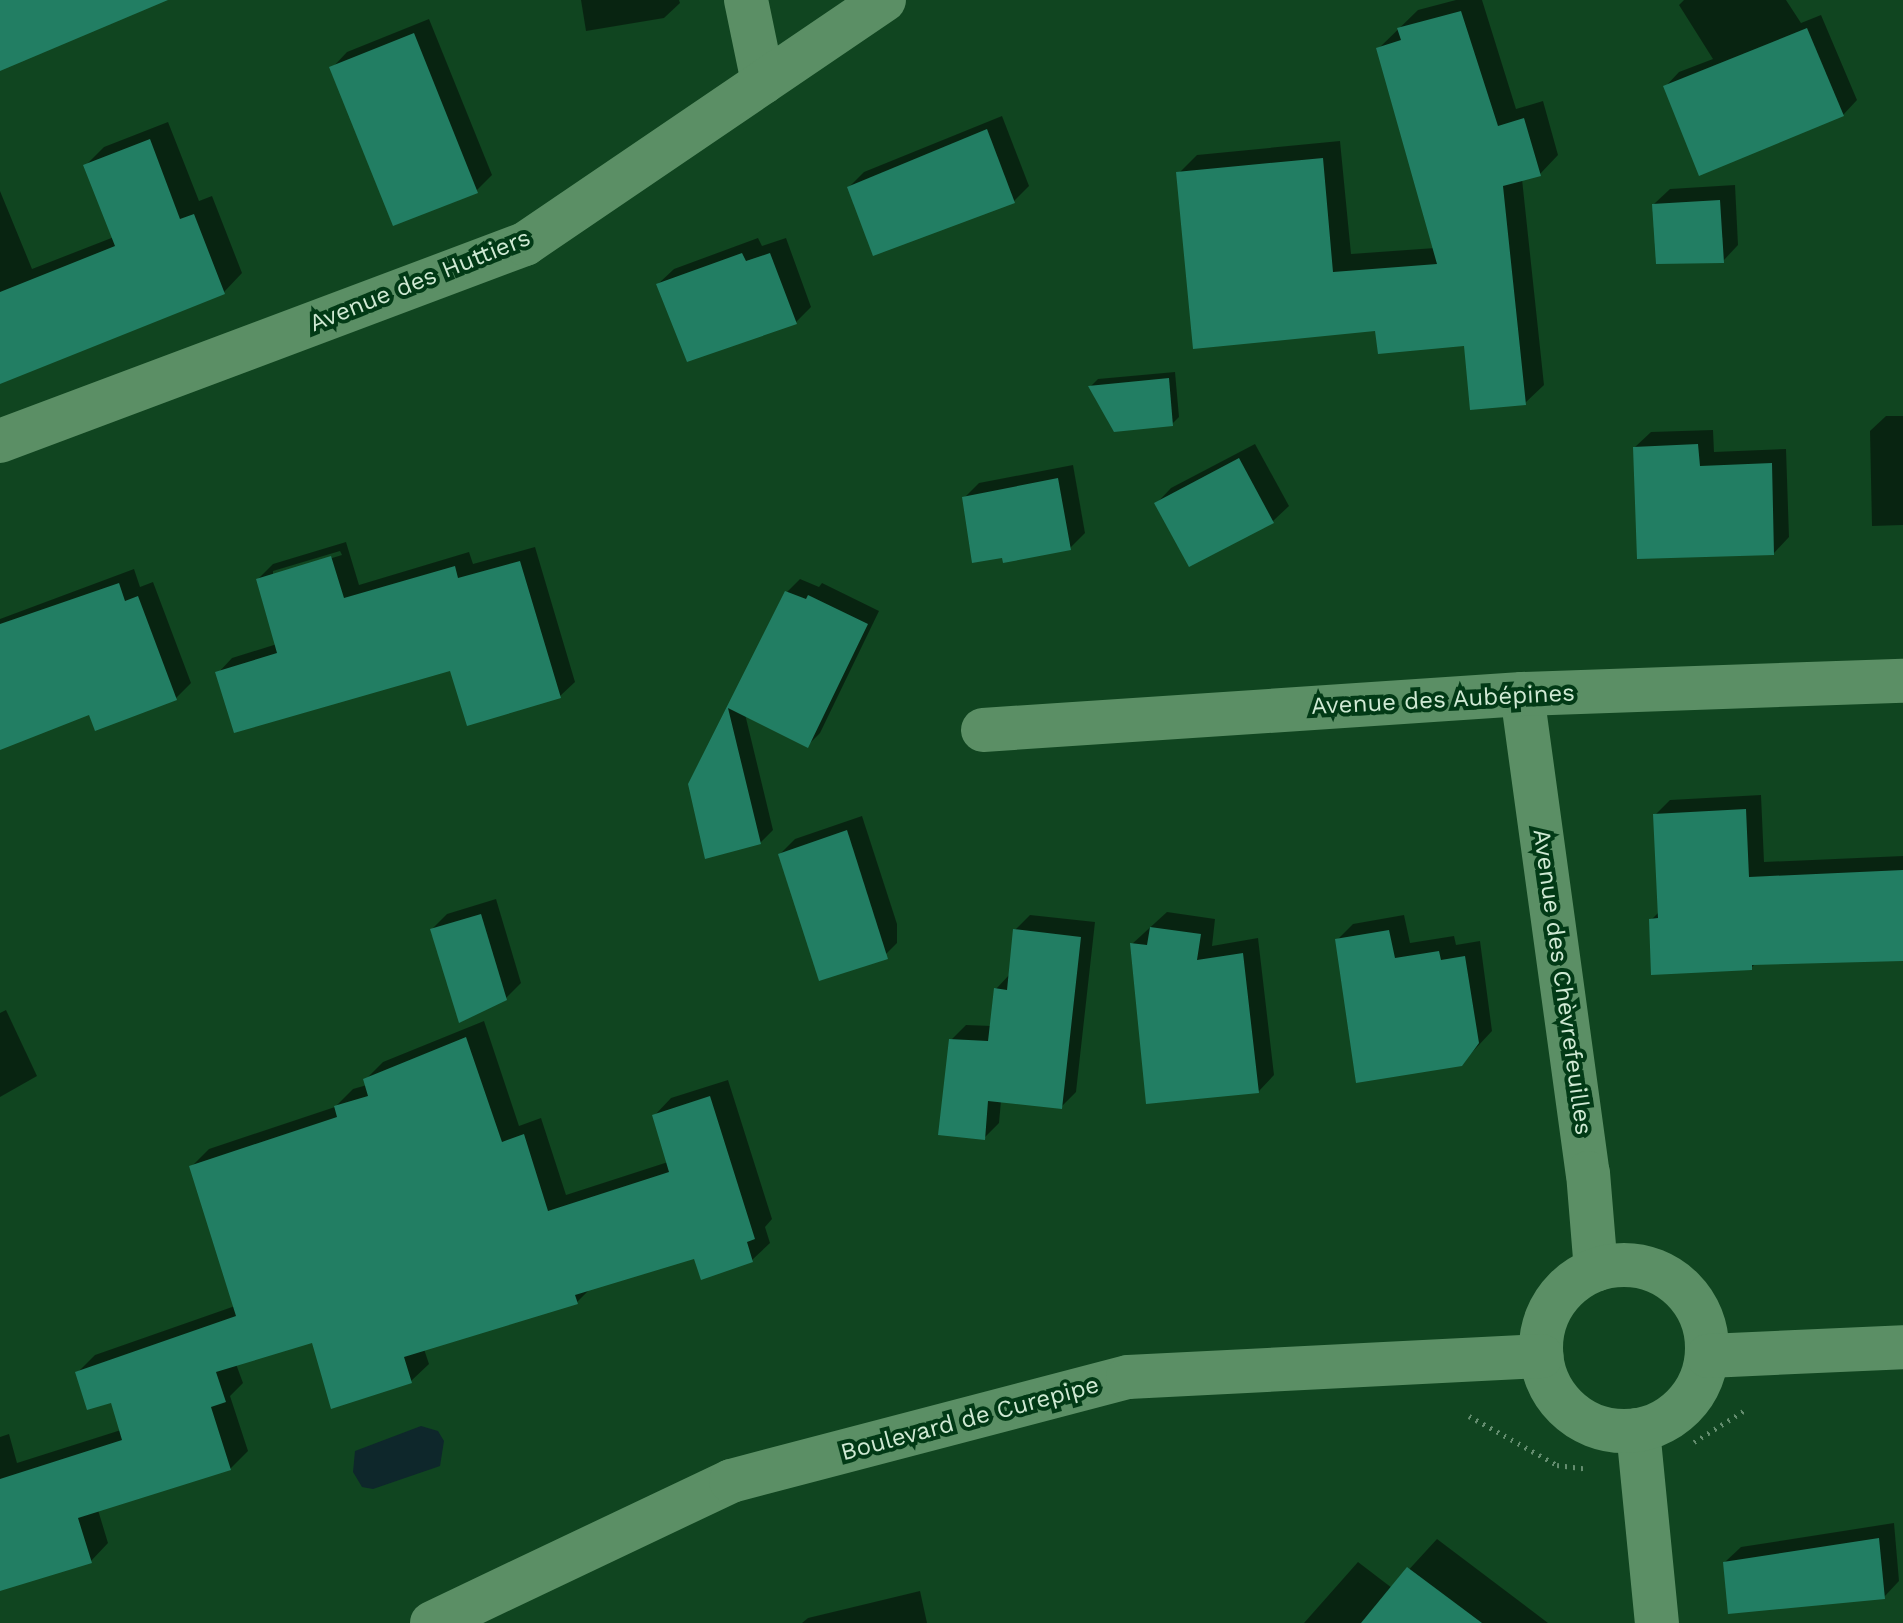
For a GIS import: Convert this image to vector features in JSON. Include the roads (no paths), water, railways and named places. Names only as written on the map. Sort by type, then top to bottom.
[{"type":"street","points":[[746,0],[763,82]]},
{"type":"street","name":"Avenue des Huttiers","points":[[0,441],[525,244],[884,0]]},
{"type":"street","name":"Avenue des Aubépines","points":[[983,730],[1522,694],[1903,681]]},
{"type":"street","name":"Avenue des Chèvrefeuilles","points":[[1522,694],[1588,1173],[1596,1270]]},
{"type":"street","points":[[1623,1265],[1651,1269],[1676,1282],[1695,1303],[1706,1328],[1708,1356],[1700,1383],[1685,1405],[1663,1422],[1638,1430],[1610,1430],[1585,1421],[1563,1405],[1548,1382],[1541,1356],[1542,1329],[1553,1304],[1572,1283],[1596,1270],[1623,1265]]},
{"type":"street","points":[[1708,1356],[1903,1347]]},
{"type":"street","name":"Boulevard de Curepipe","points":[[432,1623],[731,1481],[1128,1377],[1541,1356]]},
{"type":"street","points":[[1638,1430],[1657,1623]]},
{"type":"water","points":[[421,1426],[438,1431],[444,1441],[440,1466],[373,1489],[362,1487],[353,1472],[355,1451]]}]
